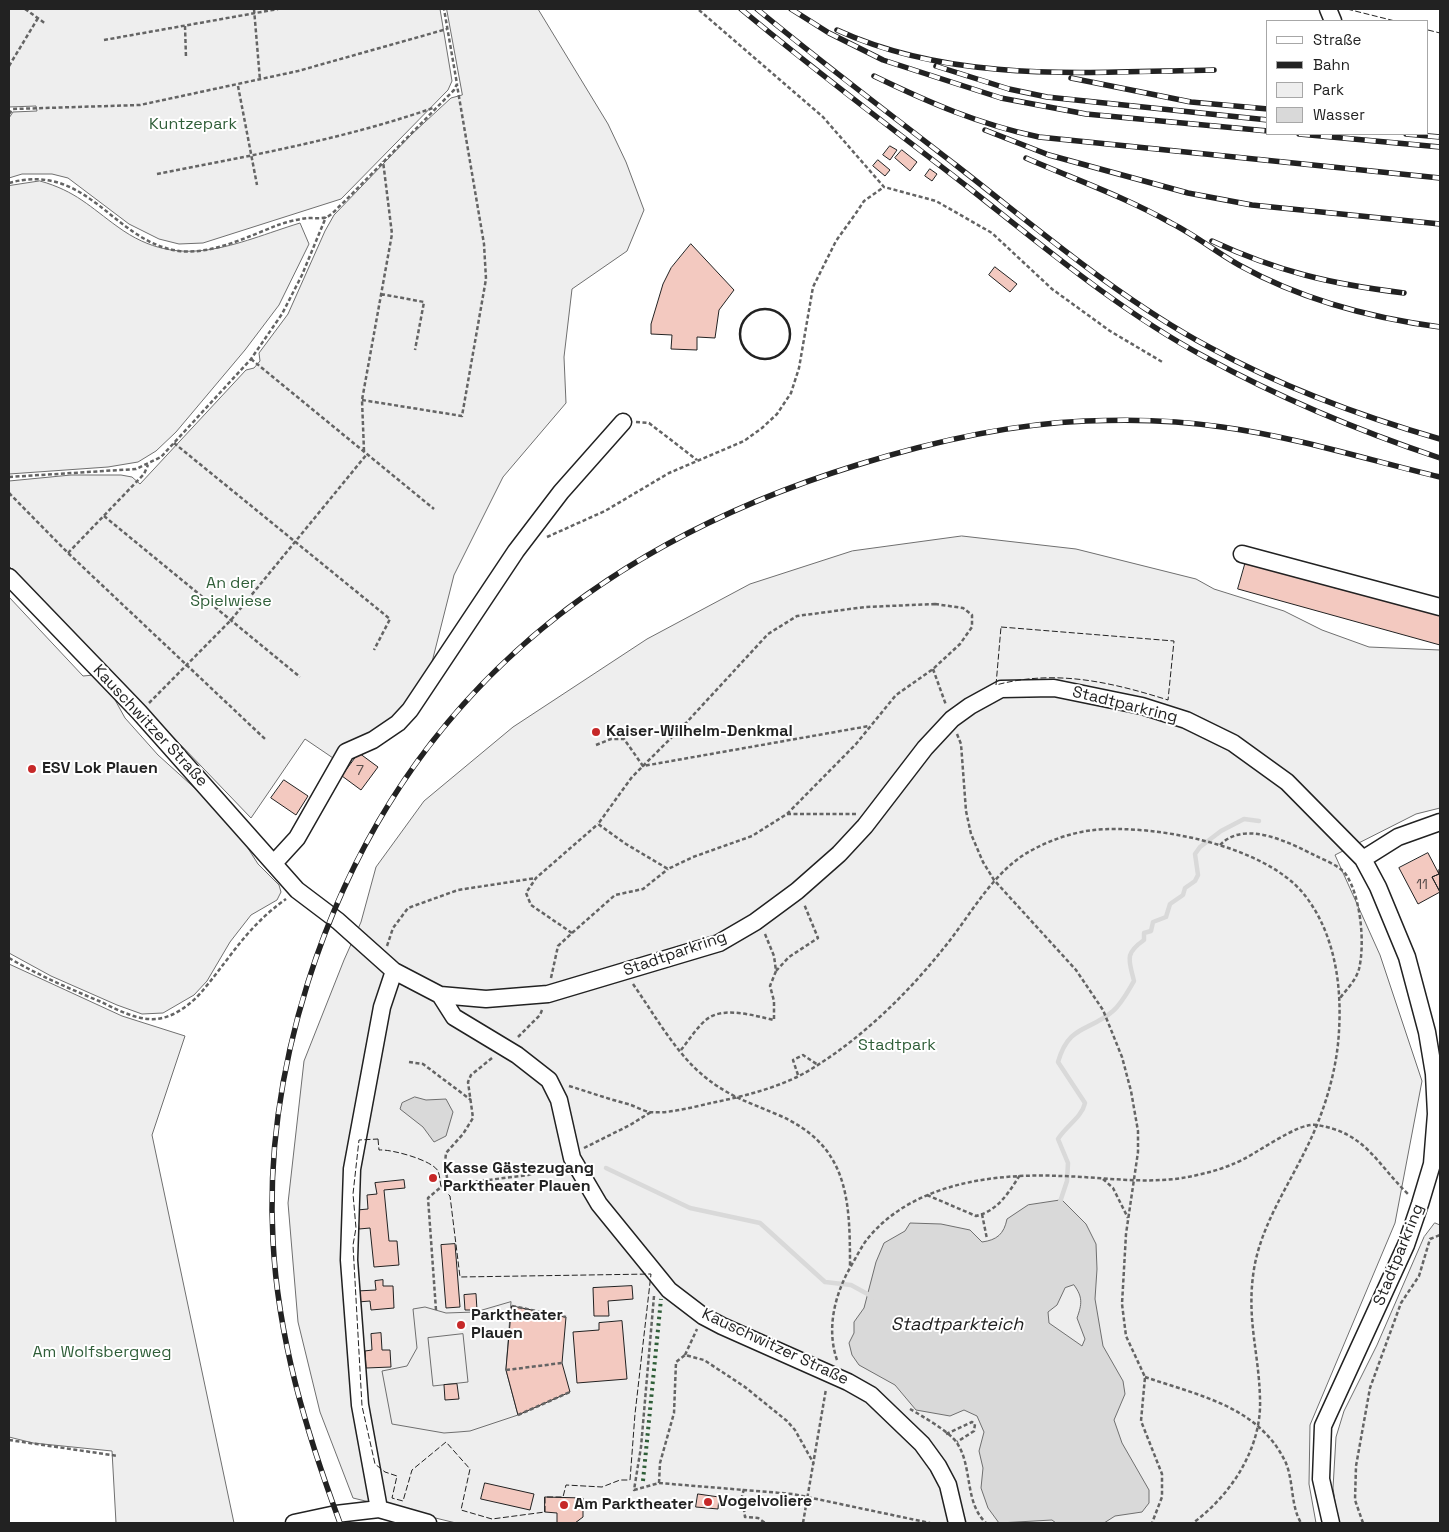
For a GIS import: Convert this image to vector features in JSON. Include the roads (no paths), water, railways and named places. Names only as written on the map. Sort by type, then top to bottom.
[{"type":"street","points":[[275,862],[297,838],[346,752],[373,740],[398,723],[410,710],[516,551],[561,492],[623,422]]},
{"type":"street","points":[[1242,554],[1440,607]]},
{"type":"street","name":"Kauschwitzer Straße","points":[[9,576],[139,712],[293,884]]},
{"type":"street","name":"Stadtparkring","points":[[293,884],[388,966],[440,995],[486,999],[548,994],[718,943],[755,922],[797,890],[839,854],[875,814],[925,748],[952,719],[1000,689],[1054,688],[1142,706],[1186,720],[1233,743],[1286,782],[1363,859],[1378,887],[1407,956],[1428,1032],[1434,1074],[1436,1114],[1432,1164],[1420,1204],[1406,1245],[1323,1426],[1322,1479],[1331,1523]]},
{"type":"street","points":[[1363,859],[1398,838],[1440,822]]},
{"type":"street","points":[[379,1509],[360,1405],[350,1250],[352,1169],[388,966]]},
{"type":"street","name":"Kauschwitzer Straße","points":[[440,995],[454,1017],[517,1055],[549,1080],[558,1100],[572,1158],[599,1204],[661,1281],[703,1316],[871,1394],[922,1444],[948,1485],[957,1523]]},
{"type":"street","points":[[294,1523],[336,1514],[379,1509],[428,1523]]},
{"type":"water","points":[[415,1097],[426,1100],[446,1099],[453,1112],[446,1136],[434,1142],[423,1127],[400,1109],[402,1103]]},
{"type":"water","name":"Stadtparkteich","points":[[1062,1200],[1086,1224],[1096,1244],[1095,1299],[1103,1346],[1123,1381],[1125,1394],[1114,1420],[1122,1443],[1149,1490],[1149,1503],[1142,1512],[1115,1516],[1104,1523],[1056,1523],[1052,1520],[999,1523],[988,1508],[981,1488],[983,1468],[979,1451],[984,1432],[977,1416],[964,1410],[950,1416],[916,1410],[895,1385],[859,1365],[852,1355],[849,1343],[854,1333],[854,1322],[864,1308],[876,1262],[884,1243],[905,1231],[910,1223],[941,1224],[970,1230],[982,1242],[987,1241],[996,1238],[1004,1229],[1007,1219],[1028,1205]],"holes":[[[1074,1285],[1081,1301],[1077,1318],[1085,1339],[1082,1346],[1049,1323],[1048,1312],[1057,1305],[1065,1288]]]},
{"type":"waterway","points":[[1059,1205],[1067,1181],[1068,1163],[1058,1139],[1081,1113],[1085,1103],[1058,1062],[1063,1050],[1074,1035],[1104,1018],[1122,1001],[1134,981],[1130,962],[1133,949],[1144,940],[1144,933],[1151,931],[1153,922],[1166,917],[1170,904],[1183,895],[1185,888],[1195,881],[1198,875],[1195,854],[1200,847],[1221,831],[1244,819],[1259,821]]},
{"type":"waterway","points":[[606,1168],[690,1208],[760,1223],[825,1282],[851,1285],[873,1297]]},
{"type":"railway","points":[[741,9],[1055,256],[1143,320],[1205,357],[1291,400],[1380,437],[1440,458]]},
{"type":"railway","points":[[757,9],[1079,262],[1175,328],[1209,347],[1293,388],[1380,421],[1440,439]]},
{"type":"railway","points":[[791,9],[829,33],[883,60],[1001,98],[1086,114],[1266,131]]},
{"type":"railway","points":[[837,30],[882,47],[928,59],[975,67],[1022,71],[1070,72],[1214,70]]},
{"type":"railway","points":[[936,66],[1009,89],[1047,97],[1266,120]]},
{"type":"railway","points":[[874,76],[955,112],[995,126],[1039,137],[1440,178]]},
{"type":"railway","points":[[1071,78],[1191,102],[1266,109]]},
{"type":"railway","points":[[985,130],[1049,155],[1188,193],[1252,205],[1440,224]]},
{"type":"railway","points":[[1310,135],[1440,147]]},
{"type":"railway","points":[[1417,135],[1440,137]]},
{"type":"railway","points":[[1026,158],[1154,214],[1189,233],[1239,265],[1286,288],[1362,312],[1440,327]]},
{"type":"railway","points":[[1212,241],[1283,269],[1329,281],[1404,293]]},
{"type":"railway","points":[[340,1523],[305,1419],[287,1349],[276,1277],[272,1208],[273,1175],[275,1142],[284,1077],[308,982],[345,885],[393,798],[449,721],[515,652],[589,593],[671,542],[761,500],[857,465],[913,449],[999,430],[1086,421],[1171,421],[1250,431],[1332,449],[1440,477]]},
{"type":"place","name":"Kaiser-Wilhelm-Denkmal","points":[[596,732]]},
{"type":"place","name":"ESV Lok Plauen","points":[[32,769]]},
{"type":"place","name":"Kasse Gästezugang Parktheater Plauen","points":[[433,1178]]},
{"type":"place","name":"Parktheater Plauen","points":[[461,1325]]},
{"type":"place","name":"Vogelvoliere","points":[[708,1502]]},
{"type":"place","name":"Am Parktheater","points":[[564,1505]]},
{"type":"park label","name":"Kuntzepark","points":[[193,125]]},
{"type":"park label","name":"An der Spielwiese","points":[[231,593]]},
{"type":"park label","name":"Stadtpark","points":[[897,1046]]},
{"type":"park label","name":"Am Wolfsbergweg","points":[[102,1353]]}]
